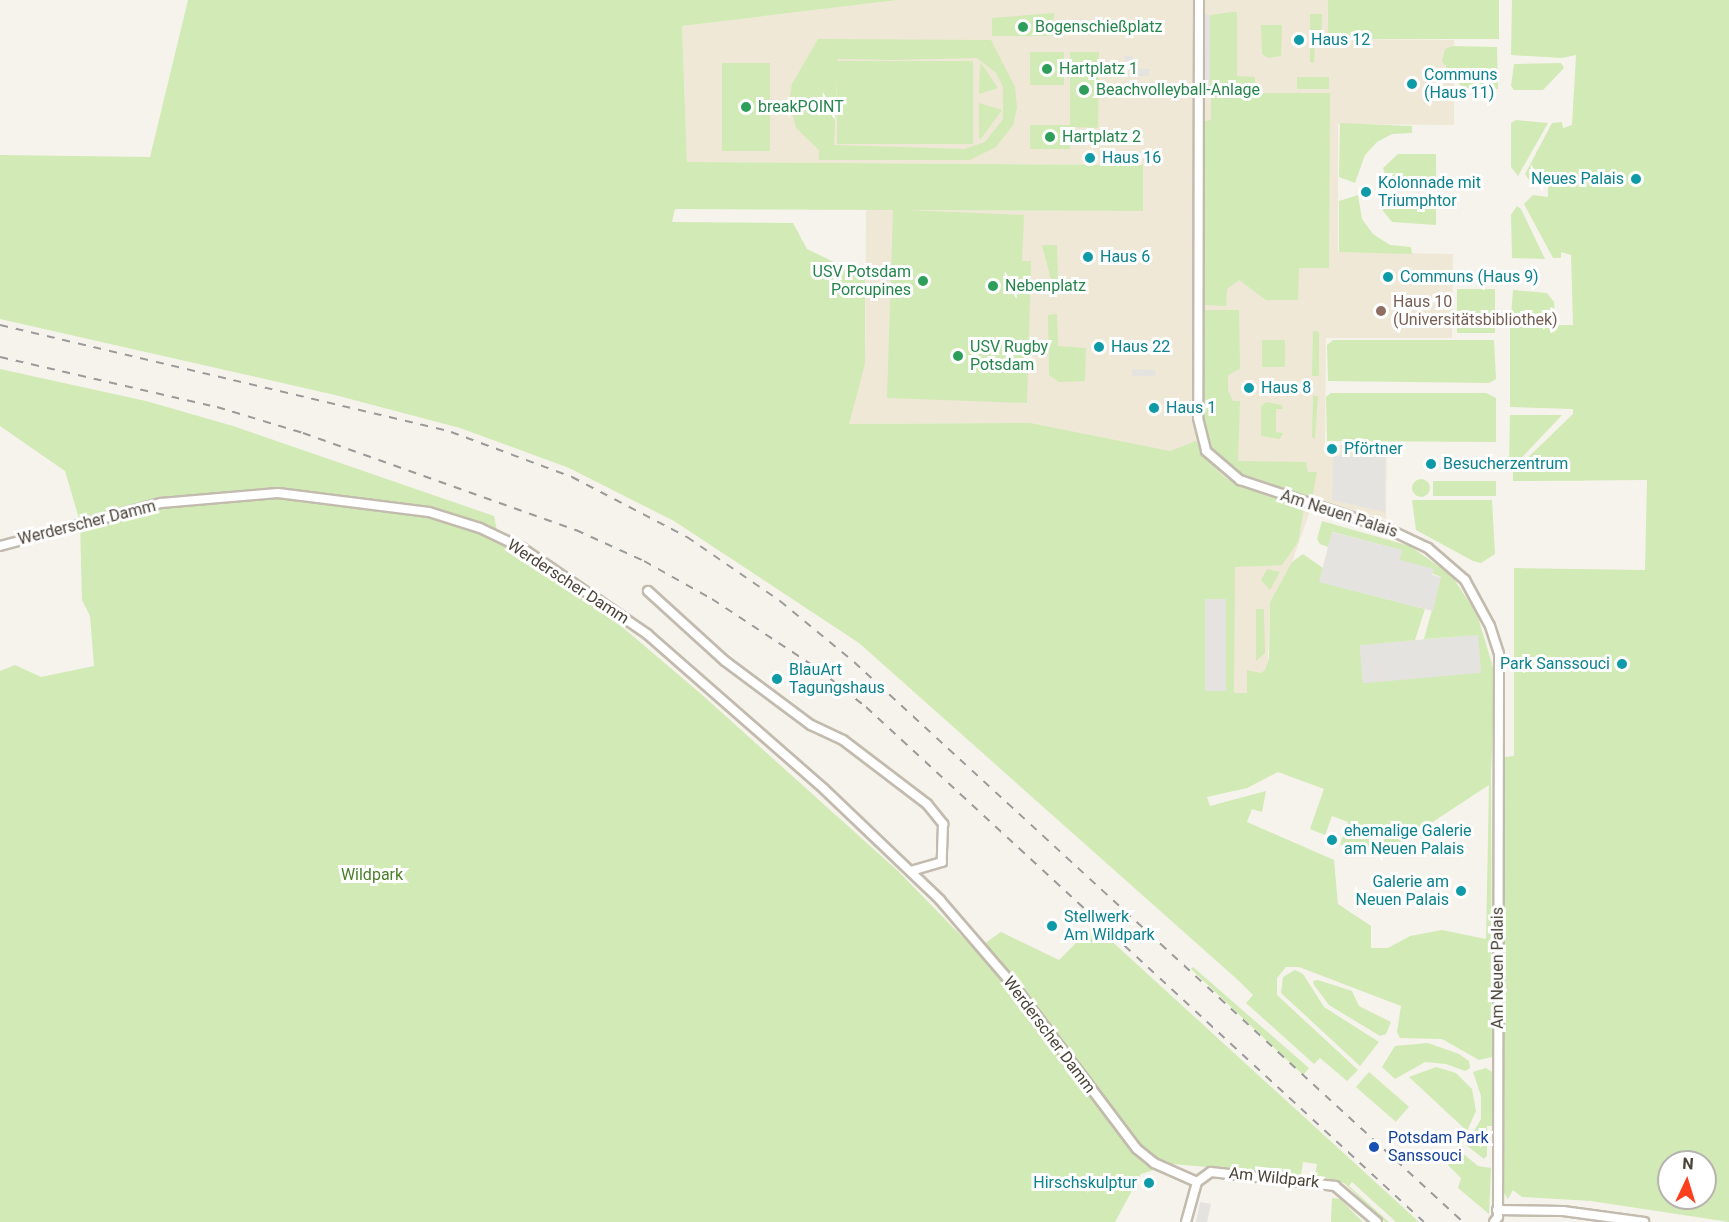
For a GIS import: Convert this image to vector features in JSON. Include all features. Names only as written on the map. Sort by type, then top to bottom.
[{"type":"street","name":"Am Neuen Palais","points":[[1199,0],[1198,418],[1206,451],[1240,480],[1388,529],[1428,548],[1469,587],[1490,626],[1499,654],[1497,1210]]},
{"type":"street","name":"Werderscher Damm","points":[[0,546],[117,512],[244,494],[313,495],[375,502],[480,528],[522,548],[648,634],[824,789],[911,871],[1014,986],[1120,1130],[1154,1163],[1197,1182]]},
{"type":"street","points":[[648,591],[725,662],[811,725],[843,740],[927,804],[943,824],[942,862],[911,871]]},
{"type":"street","name":"Am Wildpark","points":[[1197,1182],[1211,1172],[1319,1182],[1344,1191],[1377,1222]]},
{"type":"street","points":[[1186,1222],[1197,1182]]},
{"type":"street","points":[[1494,1222],[1497,1210],[1563,1211],[1644,1222]]},
{"type":"shaded area","points":[[898,0],[1328,0],[1328,33],[1334,39],[1454,40],[1454,125],[1338,124],[1338,252],[1453,254],[1452,338],[1326,338],[1325,445],[1387,446],[1386,519],[1314,500],[1292,562],[1270,602],[1266,709],[1191,720],[1030,423],[848,424],[865,363],[866,210],[1143,211],[1143,165],[687,162],[682,26]]},
{"type":"shaded area","points":[[1203,15],[1210,15],[1210,88],[1203,88]]},
{"type":"shaded area","points":[[1125,56],[1133,56],[1133,68],[1150,69],[1149,76],[1132,76],[1132,69],[1124,68]]},
{"type":"shaded area","points":[[1132,369],[1156,370],[1155,376],[1132,376]]},
{"type":"shaded area","points":[[1333,456],[1385,457],[1385,512],[1332,500]]},
{"type":"shaded area","points":[[1332,532],[1402,550],[1400,560],[1434,569],[1432,575],[1441,577],[1433,611],[1319,582]]},
{"type":"shaded area","points":[[1205,599],[1226,599],[1226,691],[1205,691]]},
{"type":"shaded area","points":[[1478,635],[1481,673],[1363,683],[1359,645]]},
{"type":"shaded area","points":[[1200,1202],[1211,1204],[1207,1222],[1196,1222]]},
{"type":"green space","points":[[188,0],[898,0],[682,26],[687,162],[1143,165],[1143,211],[905,210],[1024,215],[1022,261],[1031,261],[1027,403],[887,398],[893,210],[675,209],[672,222],[793,223],[807,249],[865,277],[865,364],[849,424],[1030,423],[1170,451],[1196,441],[1204,457],[1225,478],[1304,509],[1298,542],[1282,565],[1235,567],[1234,693],[1247,693],[1247,670],[1261,673],[1265,670],[1269,658],[1270,602],[1292,562],[1303,554],[1323,568],[1320,582],[1425,609],[1415,640],[1359,645],[1478,635],[1424,639],[1441,577],[1399,560],[1401,550],[1333,532],[1328,547],[1320,544],[1317,539],[1322,521],[1410,546],[1452,576],[1477,614],[1495,674],[1491,773],[1492,1057],[1479,1060],[1442,1039],[1400,1038],[1397,1032],[1401,1006],[1299,967],[1286,967],[1277,978],[1277,995],[1358,1070],[1347,1081],[1320,1058],[1314,1064],[1246,1003],[1253,995],[1239,981],[859,643],[674,521],[569,468],[460,428],[335,395],[0,319],[0,155],[150,157]],"holes":[[[1225,599],[1226,690],[1206,691],[1205,600]],[[1278,772],[1324,789],[1310,829],[1325,835],[1332,816],[1348,822],[1340,844],[1356,855],[1373,857],[1387,852],[1489,785],[1486,939],[1442,930],[1410,936],[1388,948],[1371,948],[1371,926],[1338,904],[1334,860],[1247,822],[1252,809],[1262,812],[1266,791],[1210,806],[1207,797],[1247,788]]]},
{"type":"green space","points":[[1328,0],[1499,0],[1499,39],[1334,39],[1328,33]]},
{"type":"green space","name":"Park Sanssouci","points":[[1512,0],[1729,0],[1729,1222],[1591,1201],[1522,1197],[1513,1190],[1508,1199],[1504,1193],[1505,757],[1514,756],[1514,568],[1645,570],[1647,480],[1513,481],[1513,472],[1573,414],[1573,409],[1510,407],[1510,325],[1573,325],[1571,255],[1561,252],[1561,258],[1553,258],[1524,204],[1533,195],[1548,197],[1548,183],[1531,183],[1525,174],[1552,123],[1562,122],[1563,128],[1572,125],[1576,55],[1562,58],[1511,55]]},
{"type":"green space","points":[[1237,12],[1237,76],[1255,77],[1255,88],[1210,88],[1210,15]]},
{"type":"green space","name":"Bogenschießplatz","points":[[1054,13],[1054,36],[992,36],[992,18]]},
{"type":"green space","points":[[1310,14],[1322,14],[1321,45],[1315,45],[1314,63],[1310,62]]},
{"type":"green space","points":[[1261,25],[1282,25],[1281,56],[1268,58],[1262,54]]},
{"type":"green space","points":[[818,39],[991,40],[1015,87],[1017,108],[1013,125],[996,147],[970,160],[819,160],[819,150],[796,128],[789,101],[792,84]],"holes":[[[838,55],[838,59],[977,58],[996,73],[1003,87],[1003,119],[985,142],[965,149],[834,145]]]},
{"type":"green space","points":[[1452,46],[1497,47],[1498,89],[1471,89],[1460,85],[1442,61],[1445,49]]},
{"type":"green space","name":"Hartplatz 1","points":[[1030,52],[1064,52],[1064,85],[1030,85]]},
{"type":"green space","name":"Beachvolleyball-Anlage","points":[[1070,52],[1099,52],[1098,128],[1070,127],[1070,149],[1030,149],[1030,125],[1070,125]]},
{"type":"green space","points":[[837,61],[973,61],[973,144],[837,144]]},
{"type":"green space","name":"breakPOINT","points":[[722,63],[770,63],[770,151],[722,151]]},
{"type":"green space","points":[[981,63],[998,88],[979,94],[980,66]]},
{"type":"green space","points":[[1561,63],[1564,68],[1543,90],[1514,90],[1511,86],[1514,64]]},
{"type":"green space","points":[[1297,77],[1329,77],[1329,89],[1297,89]]},
{"type":"green space","points":[[1211,93],[1330,93],[1329,268],[1299,268],[1298,300],[1266,300],[1239,280],[1227,289],[1226,306],[1204,305],[1205,121],[1211,120]]},
{"type":"green space","points":[[979,103],[1002,110],[980,140],[979,136]]},
{"type":"green space","points":[[1516,120],[1548,123],[1518,176],[1511,167],[1511,123]]},
{"type":"green space","points":[[1340,123],[1412,126],[1412,133],[1392,134],[1377,142],[1365,155],[1355,183],[1339,177]]},
{"type":"green space","points":[[1398,154],[1436,154],[1436,181],[1388,183],[1383,168]]},
{"type":"green space","points":[[1358,195],[1362,219],[1373,234],[1390,245],[1411,247],[1412,254],[1339,252],[1339,201]]},
{"type":"green space","points":[[1388,195],[1436,197],[1436,225],[1392,222],[1383,211]]},
{"type":"green space","points":[[1517,206],[1521,209],[1545,259],[1512,258],[1511,215]]},
{"type":"green space","points":[[1042,245],[1057,245],[1058,290],[1051,280]]},
{"type":"green space","points":[[1457,289],[1495,289],[1495,333],[1457,333]]},
{"type":"green space","points":[[1513,290],[1547,293],[1554,302],[1555,318],[1511,317]]},
{"type":"green space","points":[[1203,310],[1239,310],[1240,369],[1228,375],[1228,390],[1233,401],[1240,401],[1238,461],[1306,462],[1308,472],[1317,472],[1312,499],[1241,475],[1223,463],[1211,448],[1202,417]]},
{"type":"green space","points":[[1057,314],[1058,346],[1086,348],[1085,381],[1059,382],[1049,375],[1048,315]]},
{"type":"green space","points":[[1313,331],[1319,332],[1319,376],[1312,376]]},
{"type":"green space","points":[[1262,340],[1285,340],[1285,367],[1262,367]]},
{"type":"green space","points":[[1333,340],[1494,340],[1496,379],[1489,383],[1328,381],[1327,345]]},
{"type":"green space","name":"Wildpark","points":[[0,369],[146,401],[233,426],[494,516],[499,541],[621,626],[700,693],[898,871],[975,950],[1001,932],[1059,960],[1094,925],[1419,1222],[1396,1222],[1352,1182],[1349,1186],[1389,1222],[1385,1222],[1344,1183],[1315,1176],[1317,1164],[1303,1162],[1301,1175],[1172,1164],[1141,1174],[1115,1222],[0,1222],[0,671],[15,665],[41,677],[94,666],[90,616],[82,600],[80,522],[65,471],[0,426]]},
{"type":"green space","points":[[1331,393],[1486,393],[1496,398],[1496,442],[1327,441],[1326,397]]},
{"type":"green space","points":[[1313,396],[1318,396],[1315,439],[1312,437]]},
{"type":"green space","points":[[1266,402],[1282,405],[1283,409],[1276,409],[1276,432],[1283,433],[1280,439],[1261,436],[1261,406]]},
{"type":"green space","points":[[1510,415],[1562,415],[1511,469],[1509,466]]},
{"type":"green space","points":[[1417,479],[1425,479],[1430,484],[1428,495],[1417,497],[1412,492],[1412,484]]},
{"type":"green space","points":[[1433,481],[1496,481],[1496,496],[1433,496]]},
{"type":"green space","points":[[1412,500],[1492,500],[1495,554],[1481,563],[1473,561],[1416,530]]},
{"type":"green space","points":[[1267,569],[1280,572],[1270,590],[1261,580]]},
{"type":"green space","points":[[1256,609],[1264,609],[1265,653],[1256,661]]},
{"type":"green space","points":[[1193,967],[1309,1068],[1303,1075],[1191,969]]},
{"type":"green space","points":[[1295,970],[1303,974],[1324,1007],[1379,1042],[1360,1066],[1281,993],[1283,977]]},
{"type":"green space","points":[[1318,980],[1352,991],[1359,1006],[1391,1022],[1386,1034],[1380,1036],[1329,1005],[1314,985],[1313,981]]},
{"type":"green space","points":[[1428,1043],[1459,1054],[1469,1061],[1470,1068],[1465,1071],[1446,1064],[1425,1062],[1395,1079],[1382,1067],[1395,1046]]},
{"type":"green space","points":[[1436,1067],[1456,1073],[1472,1089],[1476,1111],[1467,1131],[1409,1077]]},
{"type":"green space","points":[[1486,1068],[1492,1072],[1492,1126],[1487,1126],[1487,1156],[1484,1159],[1466,1145],[1481,1119],[1481,1096],[1473,1072]]},
{"type":"green space","points":[[1369,1072],[1409,1107],[1396,1122],[1356,1087]]},
{"type":"green space","points":[[1460,1151],[1478,1166],[1491,1168],[1489,1214],[1458,1188],[1461,1178],[1448,1165]]},
{"type":"green space","points":[[1332,1198],[1340,1199],[1363,1222],[1331,1222]]},
{"type":"railway","points":[[0,325],[451,432],[572,477],[687,537],[780,601],[854,662],[1463,1222]]},
{"type":"railway","points":[[0,357],[217,407],[303,433],[576,530],[644,561],[712,599],[818,669],[866,707],[1424,1222]]},
{"type":"place","name":"Bogenschießplatz","points":[[1023,27]]},
{"type":"place","name":"Haus 12","points":[[1299,40]]},
{"type":"place","name":"Hartplatz 1","points":[[1047,69]]},
{"type":"place","name":"Communs (Haus 11)","points":[[1412,84]]},
{"type":"place","name":"Beachvolleyball-Anlage","points":[[1084,90]]},
{"type":"place","name":"breakPOINT","points":[[746,107]]},
{"type":"place","name":"Hartplatz 2","points":[[1050,137]]},
{"type":"place","name":"Haus 16","points":[[1090,158]]},
{"type":"place","name":"Neues Palais","points":[[1636,179]]},
{"type":"place","name":"Kolonnade mit Triumphtor","points":[[1366,192]]},
{"type":"place","name":"Haus 6","points":[[1088,257]]},
{"type":"place","name":"Communs (Haus 9)","points":[[1388,277]]},
{"type":"place","name":"USV Potsdam Porcupines","points":[[923,281]]},
{"type":"place","name":"Nebenplatz","points":[[993,286]]},
{"type":"place","name":"Haus 10 (Universitätsbibliothek)","points":[[1381,311]]},
{"type":"place","name":"Haus 22","points":[[1099,347]]},
{"type":"place","name":"USV Rugby Potsdam","points":[[958,356]]},
{"type":"place","name":"Haus 8","points":[[1249,388]]},
{"type":"place","name":"Haus 1","points":[[1154,408]]},
{"type":"place","name":"Pförtner","points":[[1332,449]]},
{"type":"place","name":"Besucherzentrum","points":[[1431,464]]},
{"type":"place","name":"Park Sanssouci","points":[[1622,664]]},
{"type":"place","name":"BlauArt Tagungshaus","points":[[777,679]]},
{"type":"place","name":"ehemalige Galerie am Neuen Palais","points":[[1332,840]]},
{"type":"place","name":"Galerie am Neuen Palais","points":[[1461,891]]},
{"type":"place","name":"Stellwerk Am Wildpark","points":[[1052,926]]},
{"type":"place","name":"Potsdam Park Sanssouci","points":[[1374,1147]]},
{"type":"place","name":"Hirschskulptur","points":[[1149,1183]]}]
